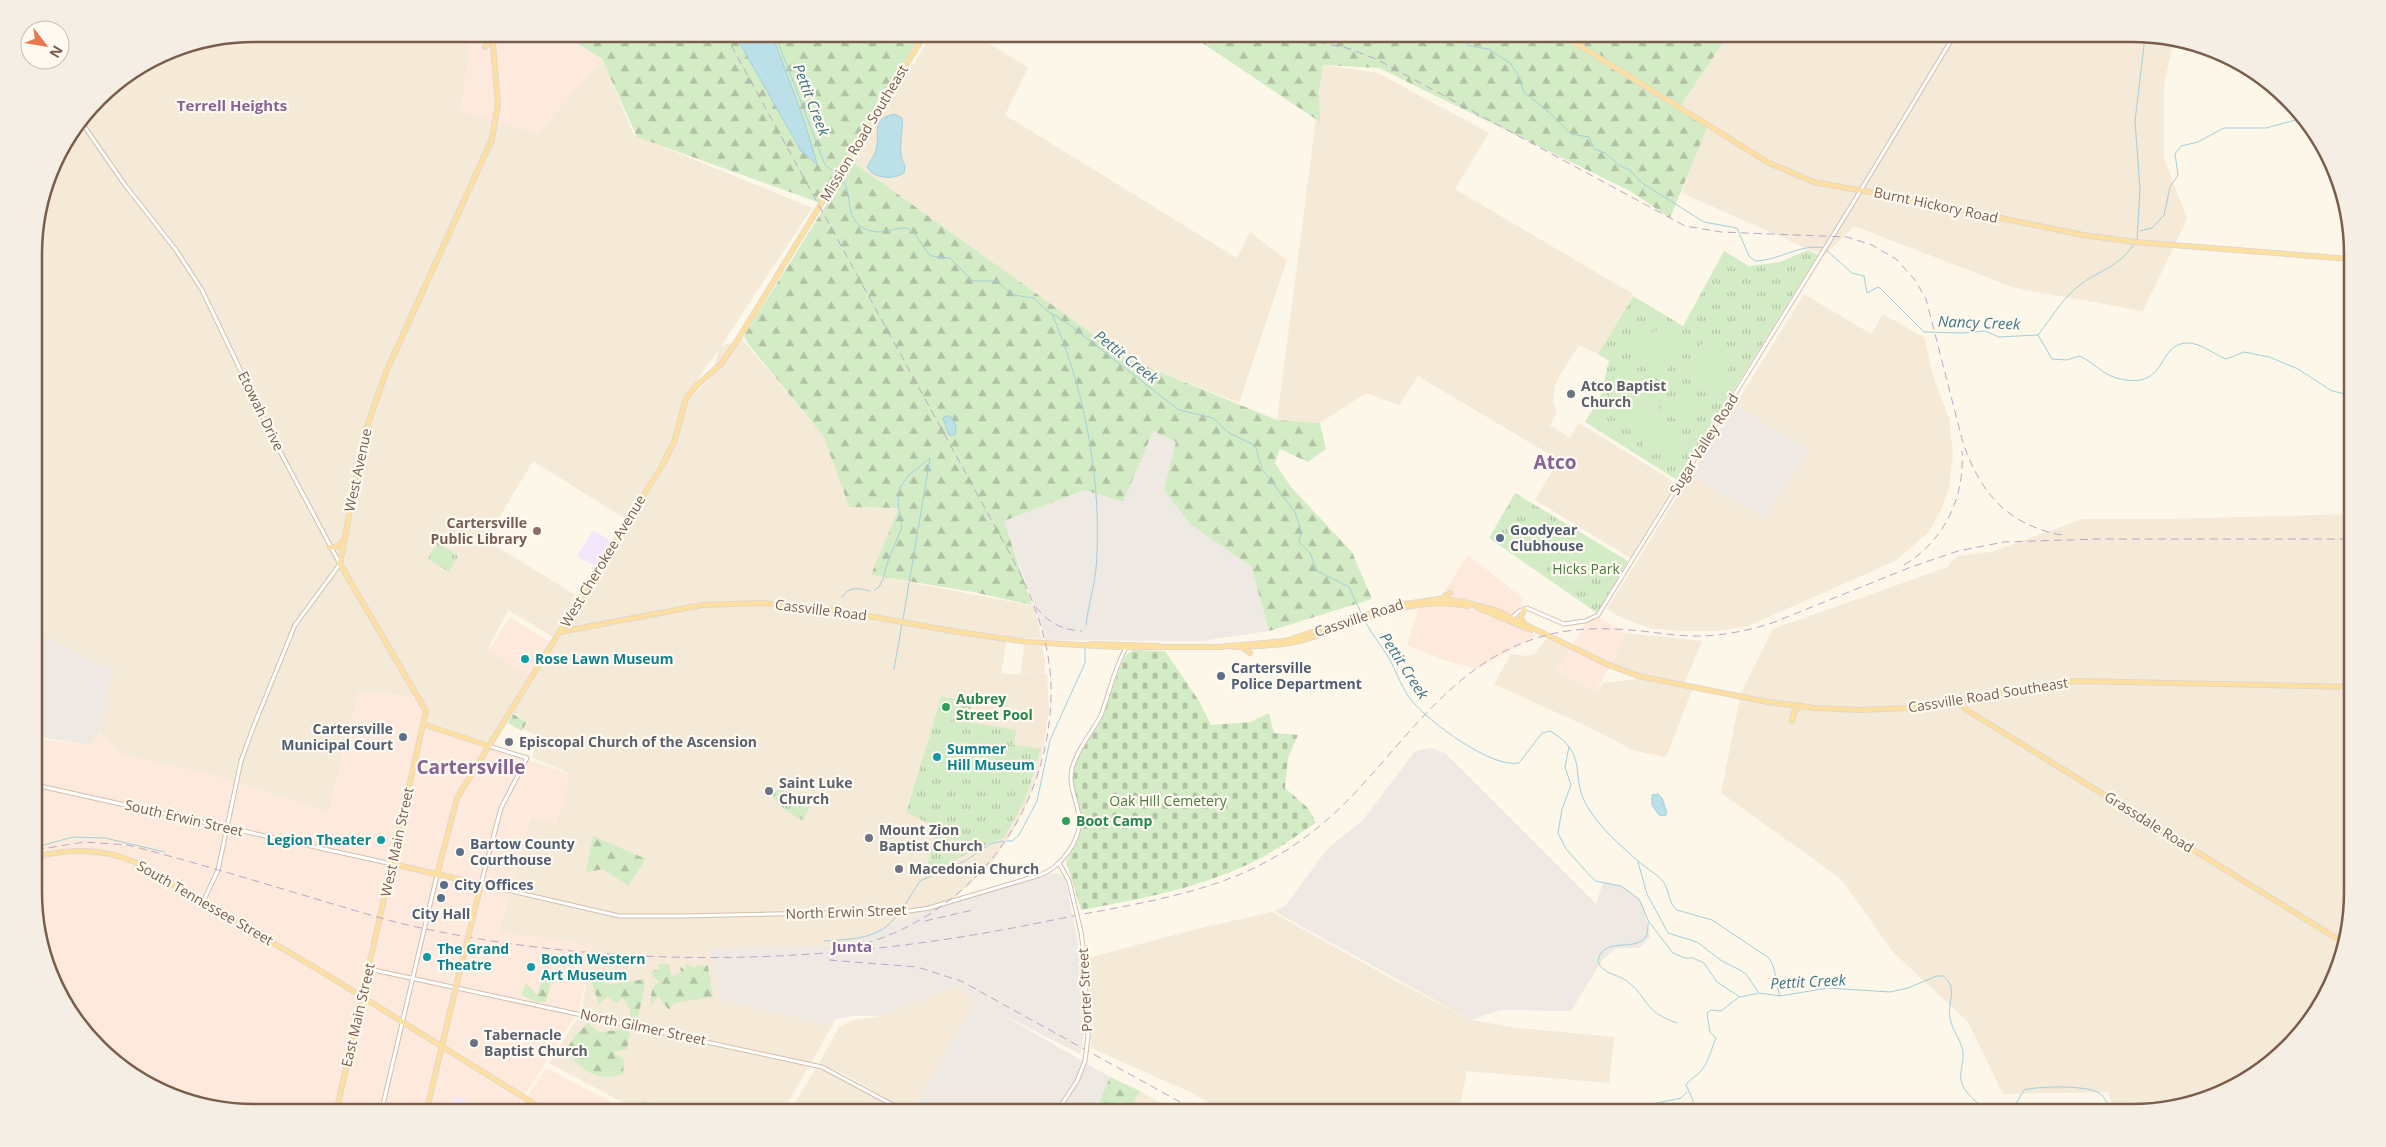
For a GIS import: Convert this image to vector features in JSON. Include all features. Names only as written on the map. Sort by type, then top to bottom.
[{"type":"main road","points":[[485,47],[488,42]]},
{"type":"main road","name":"West Avenue","points":[[340,564],[358,462],[367,423],[376,396],[492,139],[498,104],[493,42]]},
{"type":"main road","name":"Mission Road Southeast","points":[[820,207],[920,42]]},
{"type":"main road","name":"Burnt Hickory Road","points":[[1574,42],[1768,163],[1814,182],[2083,235],[2135,242],[2344,259]]},
{"type":"main road","name":"West Cherokee Avenue","points":[[437,874],[454,805],[668,454],[674,442],[680,412],[686,399],[720,365],[734,347],[820,207]]},
{"type":"main road","points":[[330,547],[337,547],[344,540]]},
{"type":"main road","name":"Etowah Drive","points":[[340,564],[426,709]]},
{"type":"main road","points":[[1439,599],[1450,592],[1456,600]]},
{"type":"main road","name":"Cassville Road","points":[[560,632],[712,603],[761,603],[834,610],[992,637],[1082,644],[1173,648],[1242,647],[1288,643],[1412,601],[1439,599],[1456,600],[1492,609],[1627,672],[1657,680]]},
{"type":"main road","name":"Cassville Road","points":[[1386,609],[1417,604],[1446,603],[1476,608],[1524,623],[1554,639]]},
{"type":"main road","points":[[1524,609],[1521,617],[1524,623]]},
{"type":"main road","name":"Cassville Road","points":[[1218,647],[1285,641],[1353,621]]},
{"type":"main road","points":[[566,623],[573,630]]},
{"type":"main road","points":[[1242,647],[1250,653]]},
{"type":"main road","name":"Cassville Road Southeast","points":[[1657,680],[1800,706],[1872,710],[1950,702],[2042,685],[2076,681],[2344,687]]},
{"type":"main road","points":[[1960,700],[1963,708]]},
{"type":"main road","name":"Grassdale Road","points":[[1950,702],[1963,708],[2338,939]]},
{"type":"main road","points":[[1792,721],[1794,712],[1800,706]]},
{"type":"main road","name":"West Main Street","points":[[381,918],[426,709]]},
{"type":"main road","points":[[423,724],[489,746]]},
{"type":"main road","name":"South Tennessee Street","points":[[42,856],[77,850],[114,855],[141,866],[362,996],[536,1105]]},
{"type":"main road","name":"North Erwin Street","points":[[392,864],[481,884]]},
{"type":"main road","points":[[428,1105],[481,884]]},
{"type":"main road","name":"East Main Street","points":[[338,1105],[381,918]]},
{"type":"street","name":"Sugar Valley Road","points":[[1524,609],[1533,609],[1552,620],[1564,624],[1585,622],[1598,615],[1822,254],[1950,42]]},
{"type":"street","name":"Etowah Drive","points":[[85,127],[125,185],[176,250],[202,290],[274,440],[340,564]]},
{"type":"street","name":"West Avenue","points":[[203,902],[218,870],[245,750],[293,631],[340,564]]},
{"type":"street","points":[[1511,619],[1524,609]]},
{"type":"street","name":"North Erwin Street","points":[[481,884],[626,917],[898,912],[929,908],[1034,877],[1047,872],[1059,863],[1074,840],[1079,826],[1079,815],[1071,788],[1073,766],[1101,714],[1117,666],[1127,646]]},
{"type":"street","points":[[481,884],[500,808],[527,758],[489,746]]},
{"type":"street","name":"South Erwin Street","points":[[42,787],[392,864]]},
{"type":"street","name":"Porter Street","points":[[1059,863],[1069,881],[1081,932],[1088,1036],[1085,1061],[1076,1081],[1061,1105]]},
{"type":"street","name":"West Cherokee Avenue","points":[[383,1105],[437,874]]},
{"type":"street","name":"North Gilmer Street","points":[[369,969],[820,1066],[835,1072],[894,1105]]},
{"type":"shaded area","points":[[255,42],[470,42],[461,111],[538,133],[602,59],[634,135],[812,208],[721,346],[742,339],[824,437],[849,507],[899,508],[872,575],[1034,606],[1042,639],[1007,637],[1001,674],[1034,674],[1021,673],[1024,645],[1042,647],[1045,662],[1044,674],[1047,674],[1049,710],[1040,768],[1029,798],[1014,829],[990,866],[949,902],[839,945],[711,949],[721,1000],[832,1026],[787,1105],[627,1105],[549,1063],[582,1011],[592,945],[499,932],[531,817],[571,774],[532,757],[540,738],[524,729],[528,722],[513,713],[665,466],[676,440],[686,403],[712,376],[719,349],[683,400],[671,442],[627,520],[533,461],[490,533],[486,540],[579,597],[553,637],[508,610],[487,650],[529,675],[488,743],[428,722],[419,693],[411,697],[358,691],[328,812],[209,774],[121,755],[100,733],[113,668],[91,660],[43,634],[42,635],[42,255],[44,227],[50,200],[64,161],[78,137],[95,115],[115,95],[137,78],[161,64],[200,50],[227,44]]},
{"type":"shaded area","points":[[470,42],[575,42],[602,59],[538,133],[461,111]]},
{"type":"shaded area","points":[[927,42],[987,42],[1028,68],[1005,115],[1237,258],[1250,232],[1287,260],[1239,403],[1126,358],[853,162]]},
{"type":"shaded area","points":[[1724,42],[2131,42],[2172,47],[2164,85],[2164,158],[2187,219],[2143,311],[2015,288],[1854,226],[1824,256],[1682,193],[1692,161],[1680,108]]},
{"type":"shaded area","points":[[1323,65],[1378,73],[1489,133],[1455,189],[1633,294],[1598,354],[1579,345],[1556,382],[1553,401],[1557,413],[1550,425],[1570,438],[1579,423],[1676,483],[1630,558],[1535,500],[1559,460],[1418,376],[1399,405],[1366,393],[1320,423],[1277,420]]},
{"type":"shaded area","points":[[1804,294],[1871,334],[1883,314],[1925,338],[1932,373],[1949,419],[1953,455],[1949,487],[1941,510],[1928,533],[1895,561],[1748,626],[1717,631],[1680,631],[1649,628],[1622,618],[1607,609],[1690,476],[1765,519],[1808,449],[1735,405]]},
{"type":"shaded area","points":[[1735,405],[1808,449],[1765,519],[1690,476]]},
{"type":"shaded area","points":[[1152,431],[1176,442],[1191,525],[1251,566],[1269,631],[1202,641],[1046,640],[1004,521],[1085,490],[1123,502]]},
{"type":"shaded area","points":[[2344,514],[2344,892],[2342,920],[2336,947],[2322,986],[2300,1021],[2271,1052],[2249,1069],[2225,1083],[2186,1097],[2159,1103],[2131,1105],[2112,1105],[2108,1092],[2003,1094],[1968,1022],[1893,952],[1841,879],[1721,793],[1741,693],[1773,629],[1948,567],[1952,560],[1959,556],[1991,552],[2083,519],[2169,519]]},
{"type":"shaded area","points":[[593,530],[611,541],[596,567],[577,556]]},
{"type":"shaded area","points":[[1468,555],[1524,599],[1513,623],[1537,635],[1477,669],[1443,660],[1407,645],[1419,607],[1427,598],[1439,597],[1444,592]]},
{"type":"shaded area","points":[[1595,615],[1625,633],[1612,664],[1595,692],[1555,671],[1589,618]]},
{"type":"shaded area","points":[[510,617],[550,642],[529,675],[486,650],[493,644]]},
{"type":"shaded area","points":[[1625,633],[1702,641],[1684,684],[1641,675],[1612,664]]},
{"type":"shaded area","points":[[43,634],[91,660],[113,668],[100,733],[88,745],[42,737]]},
{"type":"shaded area","points":[[1546,639],[1569,649],[1556,671],[1595,692],[1603,683],[1637,679],[1692,690],[1666,757],[1632,750],[1597,731],[1494,684],[1511,654],[1526,656],[1535,654]]},
{"type":"shaded area","points":[[358,691],[416,698],[428,722],[484,746],[571,774],[557,824],[531,817],[499,932],[593,945],[579,1010],[518,1105],[472,1105],[457,1096],[452,1105],[255,1105],[213,1100],[168,1086],[126,1061],[95,1032],[78,1010],[64,986],[54,960],[44,920],[42,892],[42,739],[88,745],[100,733],[121,755],[209,774],[328,812]]},
{"type":"shaded area","points":[[1431,748],[1445,753],[1596,904],[1603,883],[1621,886],[1639,899],[1644,908],[1650,937],[1640,948],[1617,948],[1603,959],[1571,1011],[1500,1010],[1471,1020],[1274,911],[1286,905],[1327,849],[1363,820],[1415,751]]},
{"type":"shaded area","points":[[1056,873],[1065,877],[1080,955],[1084,1034],[1080,1054],[996,1011],[1110,1077],[1097,1105],[915,1105],[976,1000],[956,986],[881,1016],[854,1016],[835,1019],[832,1026],[721,1000],[711,949],[839,945],[949,902]]},
{"type":"shaded area","points":[[1272,912],[1471,1020],[1518,1028],[1614,1037],[1609,1083],[1467,1071],[1461,1102],[1453,1105],[1213,1105],[1190,1092],[1091,1048],[1088,958],[1201,928]]},
{"type":"shaded area","points":[[956,986],[977,1000],[915,1105],[897,1105],[852,1078],[819,1063],[840,1026],[854,1020],[881,1016]]},
{"type":"shaded area","points":[[546,1068],[617,1105],[522,1105]]},
{"type":"shaded area","points":[[816,1068],[828,1072],[891,1105],[794,1105]]},
{"type":"shaded area","points":[[1140,1091],[1164,1105],[1132,1105]]},
{"type":"shaded area","points":[[457,1096],[472,1105],[452,1105]]},
{"type":"green space","points":[[575,42],[916,42],[820,203],[637,137],[602,59]]},
{"type":"green space","points":[[1201,42],[1724,42],[1680,107],[1708,125],[1670,218],[1630,191],[1379,68],[1323,65],[1319,92],[1320,122]]},
{"type":"green space","points":[[853,162],[1126,358],[1277,420],[1320,423],[1326,449],[1308,462],[1280,449],[1275,463],[1291,487],[1352,552],[1372,599],[1269,631],[1251,566],[1191,525],[1164,490],[1176,442],[1153,431],[1123,502],[1085,490],[1004,521],[1032,605],[973,592],[871,575],[899,508],[849,507],[824,437],[749,345],[744,336]]},
{"type":"green space","points":[[1808,250],[1818,255],[1677,480],[1585,422],[1600,397],[1609,361],[1598,354],[1633,296],[1683,326],[1724,251],[1749,266],[1780,262]]},
{"type":"green space","points":[[1664,329],[1686,337],[1664,375],[1660,375],[1626,350],[1642,334]]},
{"type":"green space","points":[[1711,333],[1723,346],[1728,362],[1727,378],[1719,394],[1684,370],[1684,366]]},
{"type":"green space","points":[[1624,364],[1665,390],[1659,408],[1635,433],[1617,417],[1611,409],[1609,402],[1612,385]]},
{"type":"green space","points":[[1684,388],[1695,401],[1696,418],[1691,429],[1666,413],[1666,410]]},
{"type":"green space","points":[[1657,422],[1661,422],[1683,439],[1679,444],[1664,452],[1653,451],[1642,446]]},
{"type":"green space","name":"Hicks Park","points":[[1515,493],[1628,561],[1597,613],[1489,538]]},
{"type":"green space","points":[[1533,510],[1537,510],[1557,525],[1545,535],[1540,536],[1530,536],[1521,531]]},
{"type":"green space","points":[[1543,538],[1561,547],[1542,569],[1520,548],[1529,541]]},
{"type":"green space","points":[[1581,539],[1606,553],[1605,559],[1590,579],[1581,571],[1577,561],[1577,550]]},
{"type":"green space","points":[[437,542],[458,556],[449,572],[428,559]]},
{"type":"green space","points":[[1566,549],[1571,553],[1578,568],[1578,574],[1571,590],[1548,574]]},
{"type":"green space","name":"Oak Hill Cemetery","points":[[1133,650],[1165,651],[1199,701],[1211,725],[1250,722],[1269,713],[1274,733],[1298,735],[1288,758],[1285,788],[1308,808],[1316,823],[1261,858],[1218,877],[1173,891],[1081,910],[1066,861],[1078,840],[1082,825],[1072,785],[1073,770],[1099,723],[1122,663],[1127,654]]},
{"type":"green space","name":"Aubrey Street Pool","points":[[941,696],[956,699],[949,730],[933,725]]},
{"type":"green space","points":[[956,699],[973,700],[969,722],[1016,730],[1014,745],[1041,749],[1025,800],[1004,838],[982,846],[925,876],[936,827],[906,812],[933,725],[949,729]]},
{"type":"green space","points":[[513,714],[527,722],[522,731],[508,723]]},
{"type":"green space","points":[[975,741],[1005,746],[1000,758],[992,766],[976,771],[970,770]]},
{"type":"green space","points":[[779,789],[813,800],[803,821],[785,810],[771,795]]},
{"type":"green space","points":[[593,836],[646,859],[628,886],[603,869],[586,872]]},
{"type":"green space","points":[[658,964],[669,964],[672,977],[681,972],[680,967],[686,970],[686,964],[694,968],[699,965],[708,966],[713,997],[674,1003],[669,1010],[658,996],[651,1007],[653,990],[660,981],[653,978],[651,972],[659,969]]},
{"type":"green space","points":[[602,975],[606,985],[645,979],[637,1022],[631,1020],[630,1010],[623,998],[616,1003],[607,997],[599,1004],[591,980]]},
{"type":"green space","points":[[548,977],[552,981],[545,1002],[537,1002],[521,995],[526,983],[537,995],[541,983]]},
{"type":"green space","points":[[588,1023],[599,1032],[631,1029],[627,1049],[613,1052],[624,1060],[623,1074],[604,1077],[597,1076],[590,1073],[564,1053],[575,1036]]},
{"type":"green space","points":[[1110,1077],[1140,1091],[1132,1105],[1098,1105]]},
{"type":"green space","points":[[642,1101],[663,1105],[642,1105]]},
{"type":"water","points":[[739,42],[775,42],[805,123],[817,164],[801,151]]},
{"type":"water","points":[[894,114],[902,118],[901,154],[905,166],[904,173],[895,177],[879,176],[867,167],[876,148],[879,122],[887,116]]},
{"type":"water","points":[[950,416],[956,425],[955,435],[949,435],[943,418]]},
{"type":"water","points":[[1658,794],[1662,798],[1667,813],[1665,816],[1659,815],[1652,805],[1652,795]]},
{"type":"waterway","name":"Pettit Creek","points":[[778,42],[825,165],[837,174]]},
{"type":"waterway","name":"Nancy Creek","points":[[1465,42],[1470,46],[1488,49],[1510,63],[1517,73],[1524,92],[1550,113],[1571,134],[1589,137],[1594,149],[1605,153],[1620,166],[1630,170],[1642,183],[1704,222],[1737,228],[1749,256],[1755,261],[1807,248],[1824,248],[1852,273],[1864,276],[1867,293],[1878,287],[1881,289],[1924,332],[1963,333],[1985,331],[1999,337],[2038,335]]},
{"type":"waterway","points":[[2137,240],[2140,190],[2135,121],[2144,43]]},
{"type":"waterway","points":[[2140,231],[2152,228],[2164,215],[2170,187],[2178,175],[2175,154],[2181,146],[2198,142],[2224,128],[2266,128],[2295,120]]},
{"type":"waterway","name":"Pettit Creek","points":[[840,177],[847,189],[852,215],[860,226],[875,232],[899,228],[909,229],[931,256],[950,258],[973,281],[996,281],[1013,295],[1034,298],[1046,310],[1067,323],[1179,410],[1213,418],[1229,433],[1252,444],[1256,448],[1262,469],[1295,512],[1301,531],[1299,542],[1310,553],[1317,571],[1349,587],[1362,615]]},
{"type":"waterway","points":[[2038,335],[2074,290],[2122,258],[2135,243]]},
{"type":"waterway","points":[[1052,314],[1074,374],[1089,438],[1094,472],[1097,505],[1096,569],[1086,625]]},
{"type":"waterway","name":"Nancy Creek","points":[[2038,335],[2052,359],[2067,360],[2079,356],[2111,376],[2126,380],[2139,380],[2149,377],[2177,345],[2192,343],[2226,359],[2244,352],[2269,357],[2298,369],[2332,391],[2344,394]]},
{"type":"waterway","points":[[874,590],[879,587],[883,579],[902,527],[898,504],[900,487],[908,476],[930,458],[903,619]]},
{"type":"waterway","points":[[842,597],[851,589],[870,591]]},
{"type":"waterway","points":[[1365,621],[1390,660],[1408,696],[1420,710],[1461,742],[1493,759],[1507,763],[1519,763],[1542,733],[1550,731],[1562,740],[1575,757],[1582,795],[1598,822],[1624,849],[1662,880],[1672,904],[1677,910],[1712,920],[1769,958],[1772,962],[1780,996]]},
{"type":"waterway","points":[[894,669],[902,624]]},
{"type":"waterway","points":[[1007,841],[1012,841],[1019,835],[1037,801],[1050,740],[1085,663],[1085,647]]},
{"type":"waterway","name":"Pettit Creek","points":[[1569,747],[1565,767],[1571,785],[1562,809],[1558,833],[1566,849],[1595,881],[1621,886],[1639,899],[1649,922],[1673,953],[1704,963],[1717,982],[1740,997],[1759,993],[1780,996],[1828,988],[1890,992],[1908,988],[1937,976],[1943,976],[1950,985],[1950,1018],[1963,1050],[1961,1081],[1965,1090],[1980,1105]]},
{"type":"waterway","points":[[42,845],[73,837],[105,838],[165,852]]},
{"type":"waterway","points":[[903,908],[920,881],[965,861],[990,844],[1003,841]]},
{"type":"waterway","points":[[1638,862],[1647,894],[1668,933],[1697,942],[1722,961],[1740,970],[1746,974],[1758,992]]},
{"type":"waterway","points":[[824,941],[865,937],[874,934],[890,923],[897,915]]},
{"type":"waterway","points":[[1648,923],[1645,938],[1640,942],[1605,949],[1600,954],[1598,962],[1603,969],[1627,981],[1634,987],[1658,1014],[1677,1023]]},
{"type":"waterway","points":[[1693,1105],[1693,1100],[1686,1085],[1704,1067],[1716,1038],[1710,1032],[1707,1013],[1711,1010],[1721,1011],[1739,997]]},
{"type":"waterway","name":"Pettit Creek","points":[[2015,1105],[2024,1090],[2051,1087],[2074,1087],[2093,1090],[2105,1099],[2108,1105]]},
{"type":"waterway","points":[[1647,1105],[1681,1098],[1687,1092]]},
{"type":"railway","points":[[729,42],[1015,563],[1040,623],[1048,654],[1051,686],[1048,732],[1038,775],[1021,815],[997,852],[968,884],[934,911],[896,932],[853,947]]},
{"type":"railway","points":[[1318,42],[1347,48],[1376,59],[1685,226],[1721,232],[1847,237],[1872,245],[1896,259],[1915,280],[1926,299],[1962,439],[1976,474],[1997,502],[2010,514],[2042,530],[2062,535]]},
{"type":"railway","points":[[1904,565],[1930,544],[1941,531],[1949,517],[1960,485],[1962,451]]},
{"type":"railway","points":[[42,849],[84,842],[128,845],[413,926],[504,943],[582,952],[660,957],[737,957],[815,954],[892,946],[970,935],[1129,906],[1210,885],[1260,865],[1294,845],[1316,829],[1345,803],[1428,711],[1474,670],[1500,654],[1542,636],[1584,629],[1627,630],[1695,636],[1738,632],[1772,623],[1911,567],[1958,551],[2004,542],[2099,539],[2344,539]]},
{"type":"railway","points":[[1036,607],[1056,625],[1082,631]]},
{"type":"railway","points":[[925,921],[973,910]]},
{"type":"railway","points":[[829,960],[917,967],[961,981],[1186,1105]]},
{"type":"place","name":"Atco Baptist Church","points":[[1571,394]]},
{"type":"place","name":"Cartersville Public Library","points":[[537,531]]},
{"type":"place","name":"Goodyear Clubhouse","points":[[1500,538]]},
{"type":"place","name":"Rose Lawn Museum","points":[[525,659]]},
{"type":"place","name":"Cartersville Police Department","points":[[1221,676]]},
{"type":"place","name":"Aubrey Street Pool","points":[[946,707]]},
{"type":"place","name":"Cartersville Municipal Court","points":[[403,737]]},
{"type":"place","name":"Episcopal Church of the Ascension","points":[[509,742]]},
{"type":"place","name":"Summer Hill Museum","points":[[937,757]]},
{"type":"place","name":"Saint Luke Church","points":[[769,791]]},
{"type":"place","name":"Boot Camp","points":[[1066,821]]},
{"type":"place","name":"Mount Zion Baptist Church","points":[[869,838]]},
{"type":"place","name":"Legion Theater","points":[[381,840]]},
{"type":"place","name":"Bartow County Courthouse","points":[[460,852]]},
{"type":"place","name":"Macedonia Church","points":[[899,869]]},
{"type":"place","name":"City Offices","points":[[444,885]]},
{"type":"place","name":"City Hall","points":[[441,898]]},
{"type":"place","name":"The Grand Theatre","points":[[427,957]]},
{"type":"place","name":"Booth Western Art Museum","points":[[531,967]]},
{"type":"place","name":"Tabernacle Baptist Church","points":[[474,1043]]},
{"type":"district","name":"Terrell Heights","points":[[232,106]]},
{"type":"district","name":"Atco","points":[[1555,462]]},
{"type":"district","name":"Cartersville","points":[[471,767]]},
{"type":"district","name":"Junta","points":[[852,947]]}]
